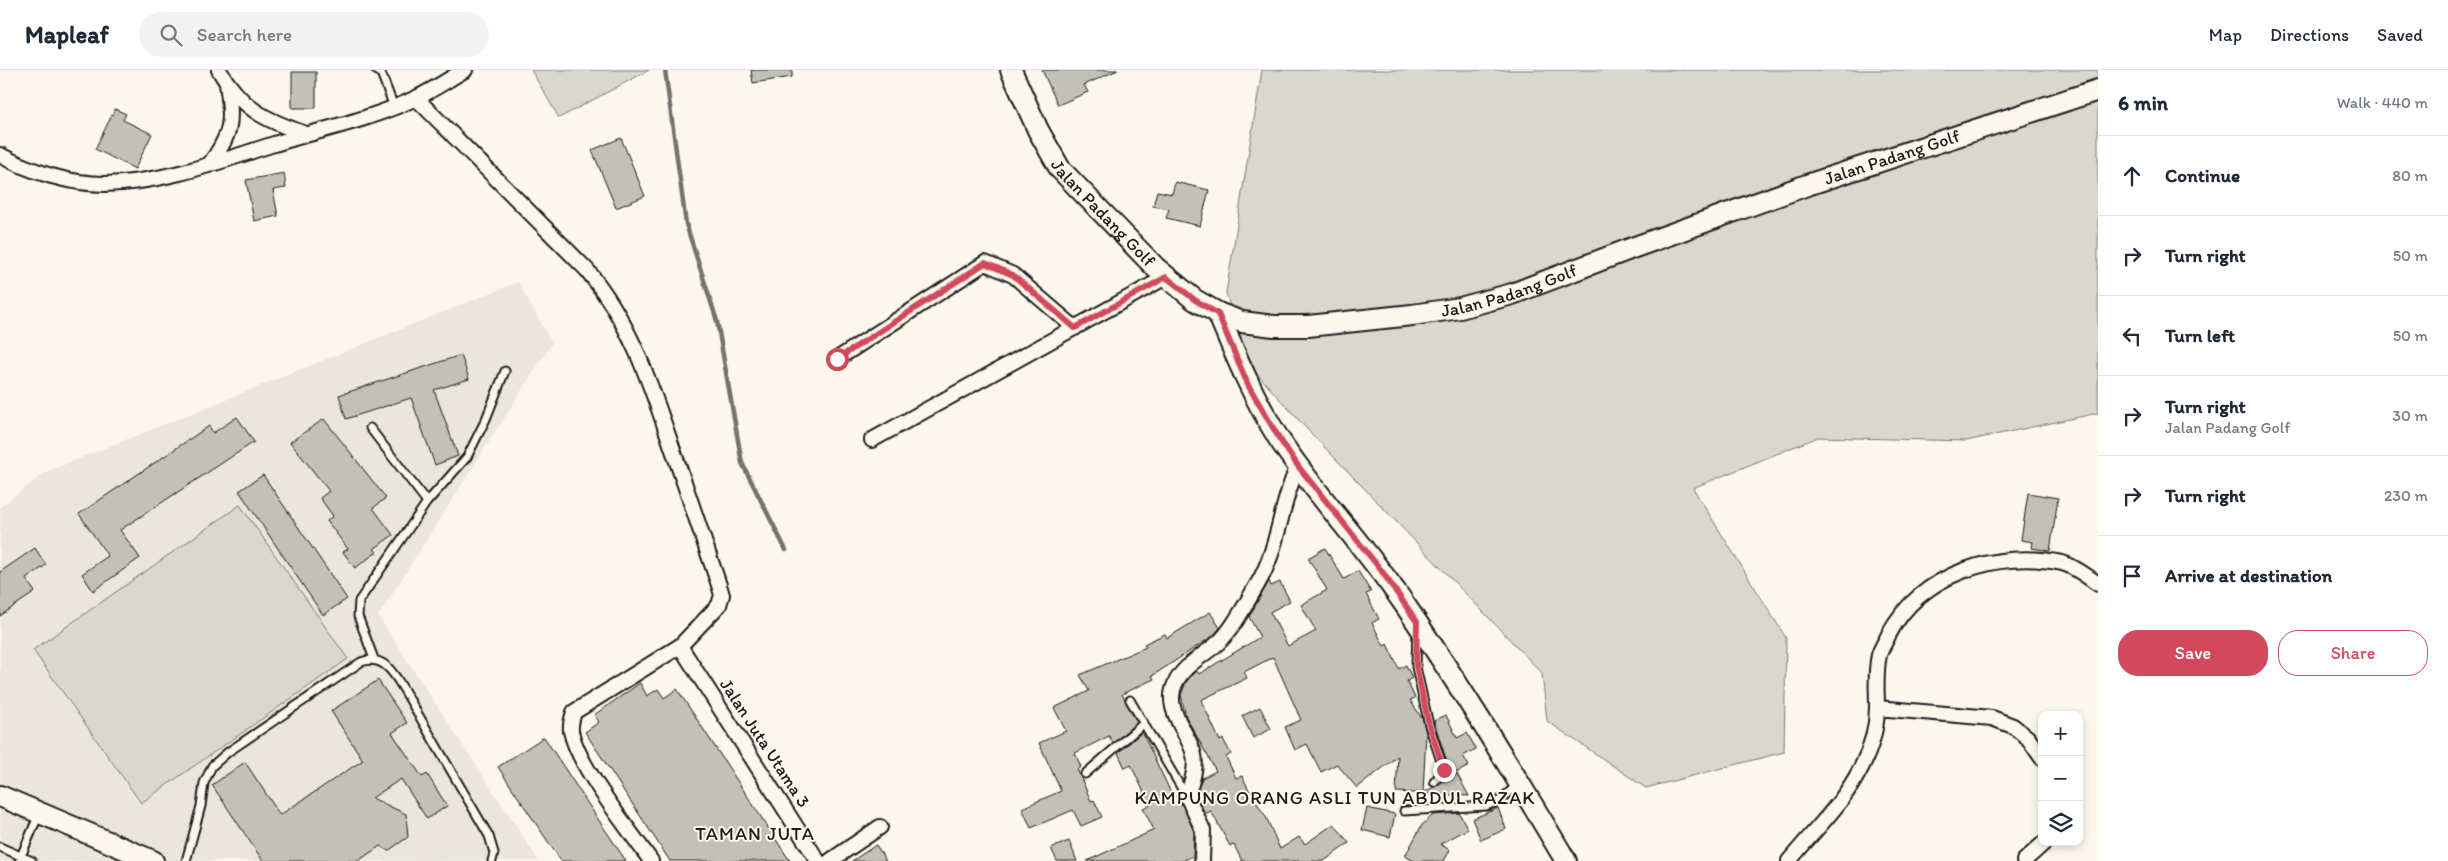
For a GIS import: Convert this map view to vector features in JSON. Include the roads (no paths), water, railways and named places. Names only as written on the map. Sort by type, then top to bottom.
[{"type":"street","points":[[219,70],[227,84],[254,112],[271,122],[306,134]]},
{"type":"street","points":[[0,155],[45,174],[77,182],[106,184],[142,181],[209,165],[394,107],[416,98],[465,70]]},
{"type":"street","name":"Jalan Padang Golf","points":[[1010,70],[1038,130],[1060,169],[1166,277],[1195,300],[1218,314],[1242,322],[1308,326],[1412,315],[1486,301],[1512,294],[1807,185],[2098,90]]},
{"type":"street","points":[[209,165],[220,150],[230,127],[232,112],[227,84]]},
{"type":"street","points":[[416,98],[586,270],[604,291],[633,340],[652,389],[722,595],[718,605],[680,646],[574,712],[570,722],[571,730],[584,763],[651,861]]},
{"type":"street","points":[[837,359],[985,263],[1013,275],[1075,328]]},
{"type":"street","points":[[872,440],[1166,277]]},
{"type":"street","points":[[1218,314],[1248,385],[1298,466],[1348,528],[1417,622],[1520,783],[1566,861]]},
{"type":"street","points":[[1202,861],[1203,830],[1187,796],[1193,779],[1194,756],[1173,711],[1174,685],[1195,661],[1220,641],[1258,582],[1271,552],[1292,479],[1298,466]]},
{"type":"street","points":[[1789,861],[1844,798],[1863,765],[1873,737],[1877,708],[1875,680],[1880,653],[1895,623],[1914,600],[1937,582],[1978,566],[2007,561],[2042,560],[2064,563],[2098,584]]},
{"type":"street","name":"Jalan Juta Utama 3","points":[[680,646],[818,861]]},
{"type":"street","points":[[1877,708],[1992,718],[2012,726],[2028,738],[2041,756]]},
{"type":"street","points":[[0,796],[153,861]]},
{"type":"street","points":[[830,861],[880,827]]},
{"type":"street","points":[[2024,861],[2041,846]]},
{"type":"lane","points":[[376,70],[380,73],[394,107]]},
{"type":"lane","points":[[374,659],[358,616],[357,607],[427,502],[467,457],[486,419],[505,371]]},
{"type":"lane","points":[[370,428],[427,502]]},
{"type":"lane","points":[[1417,622],[1416,666],[1429,725],[1444,770],[1434,782]]},
{"type":"lane","points":[[186,861],[201,806],[204,783],[212,766],[228,752],[361,662],[374,659],[381,661],[393,672],[404,690],[489,836],[494,853],[492,861]]},
{"type":"lane","points":[[1130,700],[1187,796]]},
{"type":"lane","points":[[1085,774],[1144,723]]},
{"type":"lane","points":[[1404,811],[1486,806],[1499,801],[1520,783]]},
{"type":"lane","points":[[20,859],[39,813]]},
{"type":"lane","points":[[0,848],[20,859],[32,861]]},
{"type":"waterway","points":[[665,70],[686,224],[717,321],[742,463],[786,550]]},
{"type":"district","name":"KAMPUNG ORANG ASLI TUN ABDUL RAZAK","points":[[1335,797]]},
{"type":"district","name":"TAMAN JUTA","points":[[755,833]]}]
